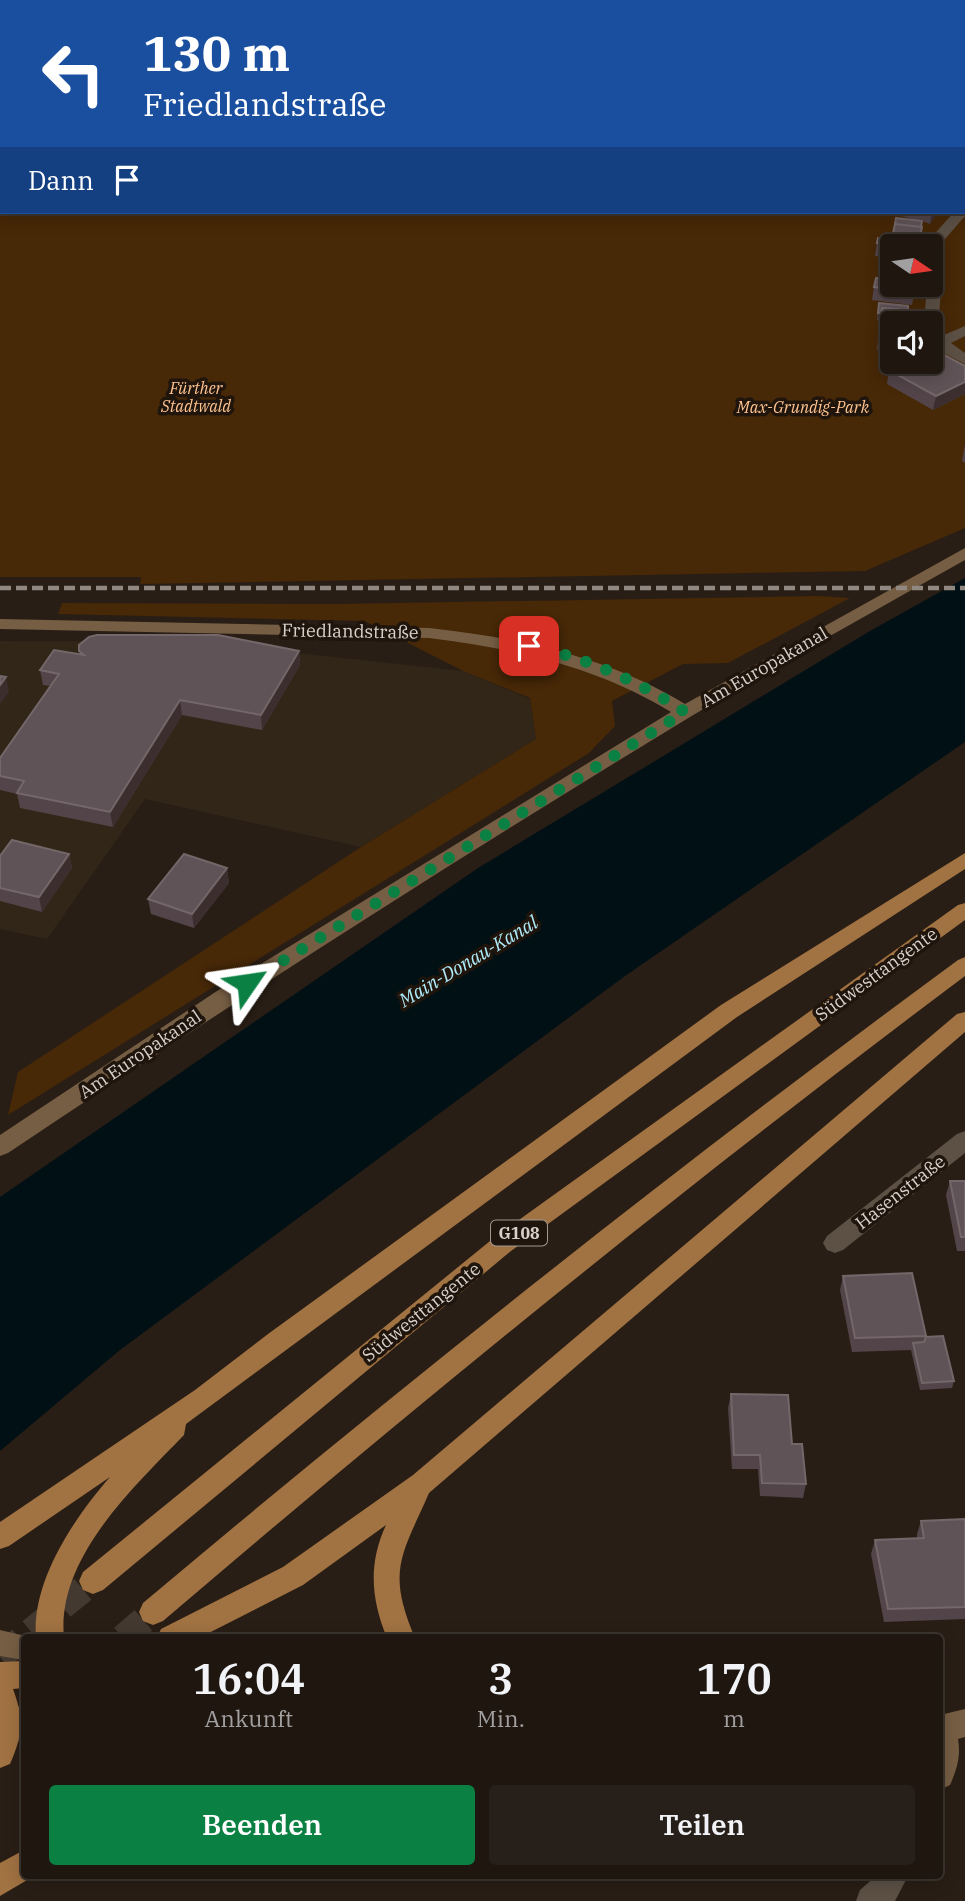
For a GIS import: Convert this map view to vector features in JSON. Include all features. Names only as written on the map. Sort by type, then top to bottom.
[{"type":"highway","points":[[0,1537],[211,1393],[277,1341],[729,1012],[965,860]]},
{"type":"highway","name":"Südwesttangente","points":[[93,1581],[503,1244],[965,910]]},
{"type":"highway","points":[[153,1612],[403,1402],[811,1079],[965,965]]},
{"type":"highway","points":[[180,1634],[219,1616],[304,1568],[422,1483],[965,1020]]},
{"type":"highway","points":[[49,1634],[48,1628],[57,1586],[73,1544],[122,1482],[211,1393]]},
{"type":"highway","points":[[399,1634],[385,1596],[388,1548],[400,1518],[422,1483]]},
{"type":"highway","points":[[0,1676],[21,1675]]},
{"type":"highway","points":[[0,1754],[9,1709]]},
{"type":"highway","points":[[0,1881],[21,1867]]},
{"type":"main road","name":"Am Europakanal","points":[[0,1147],[225,998],[685,712],[965,552]]},
{"type":"main road","name":"Friedlandstraße","points":[[0,624],[429,633],[489,639],[548,650],[619,675],[685,712]]},
{"type":"main road","points":[[0,1643],[21,1646]]},
{"type":"main road","points":[[943,1728],[965,1723]]},
{"type":"main road","points":[[943,1740],[943,1768]]},
{"type":"street","points":[[932,311],[938,238],[959,214]]},
{"type":"street","points":[[943,341],[965,330]]},
{"type":"street","points":[[943,344],[965,359]]},
{"type":"street","name":"Hasenstraße","points":[[835,1243],[965,1140]]},
{"type":"street","points":[[871,1901],[883,1892],[891,1879]]},
{"type":"shaded area","points":[[0,641],[198,642],[463,671],[530,699],[536,739],[361,847],[145,799],[47,939],[0,929]]},
{"type":"green space","name":"Fürther Stadtwald","points":[[0,214],[965,214],[965,528],[865,571],[140,584],[141,577],[0,577]]},
{"type":"green space","points":[[817,596],[850,598],[728,663],[683,664],[612,701],[615,726],[589,753],[8,1115],[18,1072],[361,847],[536,739],[530,698],[463,671],[365,621],[58,614],[62,603],[337,604]]},
{"type":"water","name":"Main-Donau-Kanal","points":[[965,578],[965,742],[625,976],[120,1350],[0,1451],[0,1197],[478,868],[870,631]]},
{"type":"building","points":[[896,218],[922,221],[921,227],[895,224]]},
{"type":"building","points":[[895,224],[922,227],[921,234],[893,234]]},
{"type":"building","points":[[876,278],[880,278],[880,288],[874,287]]},
{"type":"building","points":[[879,303],[908,306],[908,310],[882,308],[878,313]]},
{"type":"building","points":[[882,308],[914,311],[882,311]]},
{"type":"building","points":[[943,354],[965,366],[965,382],[936,396],[896,374],[943,374]]},
{"type":"building","points":[[218,635],[299,651],[261,715],[180,700],[110,812],[17,793],[24,781],[0,776],[0,758],[59,674],[40,670],[54,650],[84,655],[79,651],[79,645],[89,637]]},
{"type":"building","points":[[12,840],[69,854],[39,897],[0,888],[0,856]]},
{"type":"building","points":[[184,854],[227,868],[192,914],[148,899]]},
{"type":"building","points":[[950,1181],[965,1181],[965,1237],[961,1237]]},
{"type":"building","points":[[912,1273],[926,1336],[855,1338],[843,1276]]},
{"type":"building","points":[[943,1336],[954,1381],[922,1383],[913,1343],[924,1342],[926,1337]]},
{"type":"building","points":[[731,1394],[788,1395],[792,1444],[802,1444],[806,1484],[762,1483],[760,1455],[734,1455]]},
{"type":"building","points":[[965,1519],[965,1607],[888,1609],[875,1540],[924,1538],[921,1521]]},
{"type":"tunnel","points":[[28,1634],[93,1581]]},
{"type":"tunnel","points":[[128,1634],[153,1612]]},
{"type":"tunnel","points":[[0,1657],[21,1640]]},
{"type":"tunnel","points":[[0,1740],[21,1722]]},
{"type":"railway","points":[[0,588],[965,588]]},
{"type":"route","points":[[247,983],[685,712],[619,675],[529,646]]},
{"type":"park label","name":"Max-Grundig-Park","points":[[803,407]]}]
